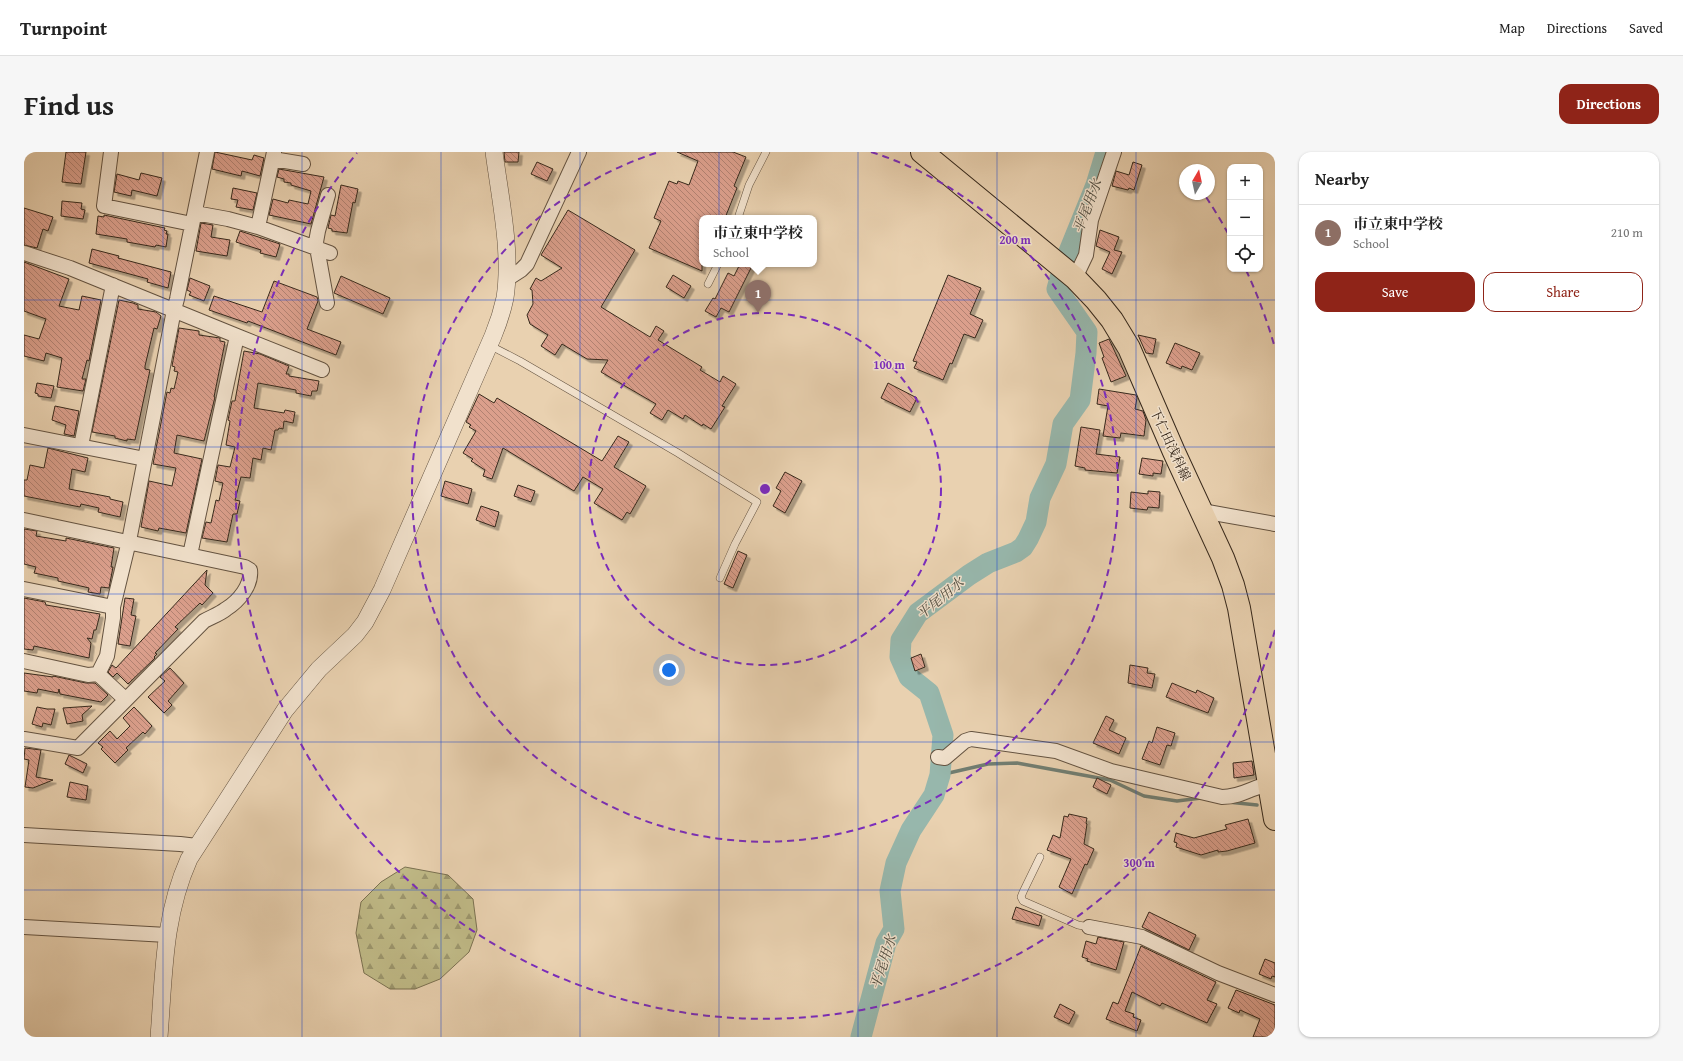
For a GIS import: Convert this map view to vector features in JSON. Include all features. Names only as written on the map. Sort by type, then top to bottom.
[{"type":"main road","name":"下仁田浅科線","points":[[922,152],[1075,278],[1112,320],[1129,348],[1174,452],[1224,558],[1239,608],[1272,783],[1275,819]]},
{"type":"street","points":[[111,152],[104,206],[193,219],[228,219],[258,227],[323,251]]},
{"type":"street","points":[[98,674],[107,656],[113,618],[113,607],[145,459],[207,152]]},
{"type":"street","points":[[159,1037],[167,935],[175,894],[189,859],[285,710],[319,669],[355,635],[365,622],[382,590],[500,317],[507,279],[504,234],[494,152]]},
{"type":"street","points":[[507,279],[527,264],[579,152]]},
{"type":"street","points":[[1075,278],[1086,254],[1091,220],[1114,152]]},
{"type":"street","points":[[258,227],[273,155],[303,164]]},
{"type":"street","points":[[327,303],[323,277],[323,251],[318,231],[328,194]]},
{"type":"street","points":[[24,253],[70,268],[322,370]]},
{"type":"street","points":[[81,446],[113,285]]},
{"type":"street","points":[[190,555],[237,336]]},
{"type":"street","points":[[24,435],[145,459]]},
{"type":"street","points":[[1202,511],[1275,524]]},
{"type":"street","points":[[24,520],[245,567],[250,570],[251,578],[247,589],[227,609],[204,621],[78,748],[24,739]]},
{"type":"street","points":[[24,589],[113,607]]},
{"type":"street","points":[[24,661],[88,675],[98,674],[125,699]]},
{"type":"street","points":[[941,758],[965,741],[971,739],[1056,750],[1111,771],[1222,797],[1241,795],[1272,783]]},
{"type":"street","points":[[24,835],[197,846]]},
{"type":"street","points":[[24,927],[167,935]]},
{"type":"street","points":[[1089,927],[1142,938],[1218,973],[1238,979],[1275,995]]},
{"type":"lane","points":[[739,215],[749,185],[766,152]]},
{"type":"lane","points":[[708,284],[716,267]]},
{"type":"lane","points":[[489,345],[520,361],[678,453],[757,502],[735,544],[720,578]]},
{"type":"lane","points":[[1040,857],[1023,892],[1023,901],[1078,925],[1089,927]]},
{"type":"green space","points":[[405,867],[448,875],[473,899],[477,930],[469,952],[440,979],[415,989],[390,989],[364,973],[356,933],[361,902],[381,882]]},
{"type":"building","points":[[66,152],[86,152],[81,184],[62,182]]},
{"type":"building","points":[[215,152],[252,160],[254,155],[264,158],[260,176],[242,171],[241,176],[212,169]]},
{"type":"building","points":[[504,152],[519,152],[518,162],[505,162]]},
{"type":"building","points":[[677,152],[733,152],[746,157],[734,186],[737,188],[726,215],[699,215],[699,267],[702,267],[702,271],[649,248],[661,221],[654,218],[669,181],[677,184],[678,181],[689,185],[698,161]]},
{"type":"building","points":[[537,162],[553,169],[547,181],[531,174]]},
{"type":"building","points":[[1133,162],[1142,165],[1134,190],[1112,186],[1116,171],[1129,175]]},
{"type":"building","points":[[279,169],[324,177],[311,224],[269,215],[273,199],[288,203],[289,200],[308,204],[311,191],[291,185],[291,183],[284,182],[284,179],[277,177]]},
{"type":"building","points":[[141,173],[162,178],[157,196],[132,190],[131,196],[114,192],[117,174],[139,180]]},
{"type":"building","points":[[341,185],[358,189],[355,203],[353,202],[347,233],[332,231],[332,229],[328,228],[331,215],[335,216]]},
{"type":"building","points":[[233,188],[257,193],[253,210],[236,207],[238,200],[231,199]]},
{"type":"building","points":[[62,201],[82,203],[81,209],[85,210],[83,219],[61,216]]},
{"type":"building","points":[[24,208],[53,217],[48,231],[43,229],[37,248],[24,245]]},
{"type":"building","points":[[568,210],[635,250],[601,307],[650,337],[656,326],[664,331],[658,340],[702,367],[700,370],[720,382],[723,376],[736,384],[722,406],[725,407],[711,429],[703,424],[702,426],[685,415],[683,419],[668,410],[662,420],[650,413],[656,404],[601,372],[608,360],[587,359],[562,344],[555,355],[541,346],[548,335],[530,324],[527,315],[533,304],[532,290],[530,289],[536,278],[541,281],[562,268],[541,255]]},
{"type":"building","points":[[104,215],[165,228],[164,230],[167,231],[166,234],[168,234],[166,247],[156,245],[155,247],[127,242],[127,239],[96,234],[98,216],[104,217]]},
{"type":"building","points":[[201,223],[213,225],[211,237],[230,240],[227,256],[196,251]]},
{"type":"building","points":[[1100,230],[1119,237],[1114,250],[1122,252],[1112,274],[1102,269],[1110,252],[1096,246]]},
{"type":"building","points":[[240,231],[280,244],[276,257],[260,253],[261,250],[236,242]]},
{"type":"building","points":[[92,249],[119,256],[118,258],[171,272],[168,288],[147,282],[148,279],[89,263]]},
{"type":"building","points":[[24,262],[69,279],[59,306],[79,310],[82,296],[101,300],[89,361],[87,360],[82,379],[86,379],[83,391],[57,387],[62,358],[46,353],[44,361],[24,356],[24,335],[39,339],[46,319],[24,311]]},
{"type":"building","points":[[738,267],[752,267],[729,312],[721,308],[716,317],[705,311],[713,298],[715,299],[728,273],[734,276]]},
{"type":"building","points":[[673,275],[691,286],[684,298],[666,287]]},
{"type":"building","points":[[948,275],[981,288],[970,314],[983,320],[975,338],[964,334],[952,364],[950,363],[943,380],[914,368],[917,362],[913,361]]},
{"type":"building","points":[[341,276],[390,298],[383,314],[334,293]]},
{"type":"building","points":[[190,278],[210,286],[204,301],[189,295],[191,292],[187,290]]},
{"type":"building","points":[[274,281],[317,297],[318,301],[307,329],[341,342],[336,355],[248,321],[247,323],[209,310],[214,296],[262,312]]},
{"type":"building","points":[[119,300],[133,303],[138,305],[138,309],[156,312],[161,316],[157,329],[154,328],[145,366],[145,369],[150,370],[135,440],[127,439],[127,441],[115,438],[115,436],[92,432]]},
{"type":"building","points":[[179,328],[199,331],[199,335],[220,338],[220,341],[225,342],[215,397],[204,441],[177,435],[174,453],[202,459],[186,533],[159,528],[158,531],[141,527],[149,481],[172,486],[176,468],[153,464],[167,392],[170,393],[171,388],[174,389],[178,372],[174,371],[175,367],[172,366]]},
{"type":"building","points":[[1138,335],[1156,339],[1153,354],[1146,353]]},
{"type":"building","points":[[1109,339],[1126,376],[1111,382],[1102,358],[1104,357],[1099,343]]},
{"type":"building","points":[[1175,343],[1200,353],[1192,370],[1182,366],[1181,369],[1166,363]]},
{"type":"building","points":[[244,351],[260,354],[289,366],[286,374],[289,374],[289,376],[319,381],[317,391],[312,391],[311,396],[296,393],[296,390],[258,383],[254,408],[284,413],[285,410],[295,412],[293,423],[284,421],[283,429],[279,428],[278,430],[275,430],[271,450],[263,448],[261,460],[253,458],[250,478],[241,477],[235,500],[240,501],[237,514],[233,514],[227,542],[202,538],[206,522],[211,523],[216,500],[219,501],[223,483],[215,481],[218,465],[230,467],[235,447],[226,445],[230,421],[228,420],[232,401],[235,401]]},
{"type":"building","points":[[37,383],[54,386],[51,398],[38,396],[38,394],[35,393]]},
{"type":"building","points":[[888,383],[917,398],[910,412],[881,398]]},
{"type":"building","points":[[1099,389],[1136,395],[1137,398],[1135,409],[1143,411],[1146,420],[1144,436],[1121,433],[1120,438],[1103,436],[1108,406],[1097,404]]},
{"type":"building","points":[[479,394],[494,403],[497,398],[602,461],[618,436],[629,442],[614,467],[646,486],[630,514],[627,512],[622,520],[594,503],[603,489],[583,477],[574,491],[503,448],[492,479],[483,476],[485,470],[471,461],[473,459],[463,453],[476,431],[469,427],[471,425],[466,422]]},
{"type":"building","points":[[55,406],[79,411],[74,436],[64,434],[66,425],[52,420]]},
{"type":"building","points":[[1081,427],[1100,430],[1096,454],[1120,457],[1117,473],[1085,470],[1085,468],[1075,466]]},
{"type":"building","points":[[48,448],[88,458],[85,472],[72,469],[69,489],[110,497],[110,499],[123,502],[120,517],[98,512],[99,508],[81,504],[80,507],[24,496],[24,480],[27,480],[30,465],[44,468]]},
{"type":"building","points":[[1142,458],[1163,461],[1161,474],[1153,473],[1153,476],[1139,474]]},
{"type":"building","points":[[785,472],[802,481],[785,513],[773,506],[781,491],[776,488]]},
{"type":"building","points":[[445,481],[472,489],[468,504],[441,496]]},
{"type":"building","points":[[518,485],[535,491],[531,502],[514,496]]},
{"type":"building","points":[[1148,491],[1160,492],[1159,508],[1148,507],[1147,510],[1130,508],[1131,492],[1148,494]]},
{"type":"building","points":[[481,506],[499,512],[495,527],[476,520]]},
{"type":"building","points":[[24,529],[37,531],[36,536],[66,541],[66,538],[114,548],[111,567],[113,567],[109,588],[101,587],[100,594],[88,592],[89,588],[58,581],[58,578],[34,573],[36,567],[24,564]]},
{"type":"building","points":[[738,551],[747,555],[733,588],[724,584]]},
{"type":"building","points":[[207,570],[205,585],[213,593],[202,605],[200,603],[175,627],[178,629],[155,653],[157,654],[154,657],[155,658],[128,684],[117,673],[113,677],[108,672],[112,665],[116,668]]},
{"type":"building","points":[[24,598],[45,602],[46,605],[100,614],[92,639],[87,638],[91,643],[89,658],[34,646],[33,650],[24,649]]},
{"type":"building","points":[[125,598],[134,599],[131,615],[136,616],[130,646],[118,644]]},
{"type":"building","points":[[921,654],[925,667],[915,671],[911,658]]},
{"type":"building","points":[[1130,665],[1148,668],[1147,673],[1155,674],[1152,688],[1128,683]]},
{"type":"building","points":[[170,668],[184,683],[168,701],[172,705],[164,713],[148,697],[165,681],[160,677]]},
{"type":"building","points":[[24,673],[53,676],[86,683],[95,683],[108,695],[101,702],[60,694],[59,689],[58,693],[38,689],[37,693],[24,691]]},
{"type":"building","points":[[1172,683],[1196,693],[1197,690],[1214,698],[1208,713],[1166,697]]},
{"type":"building","points":[[92,706],[82,715],[83,721],[67,724],[63,708]]},
{"type":"building","points":[[37,707],[55,709],[51,725],[43,723],[42,727],[32,724]]},
{"type":"building","points":[[134,707],[152,726],[145,734],[143,732],[126,748],[128,750],[115,763],[101,749],[103,747],[98,743],[110,731],[117,739],[130,726],[123,718]]},
{"type":"building","points":[[1106,716],[1114,720],[1109,730],[1126,738],[1119,754],[1093,743]]},
{"type":"building","points":[[1157,727],[1175,733],[1171,746],[1167,745],[1160,765],[1142,759],[1149,741],[1152,743]]},
{"type":"building","points":[[25,748],[41,750],[36,777],[53,780],[33,788],[25,787],[29,760],[24,759]]},
{"type":"building","points":[[69,755],[87,764],[83,773],[65,764]]},
{"type":"building","points":[[1252,761],[1254,775],[1234,778],[1233,763]]},
{"type":"building","points":[[1097,778],[1111,785],[1107,794],[1093,787]]},
{"type":"building","points":[[70,782],[88,786],[86,800],[67,797]]},
{"type":"building","points":[[1069,814],[1087,818],[1084,844],[1094,849],[1087,865],[1085,864],[1072,894],[1059,887],[1071,859],[1047,850],[1053,835],[1060,838],[1064,816],[1068,817]]},
{"type":"building","points":[[1248,819],[1255,843],[1227,851],[1218,852],[1218,850],[1201,855],[1176,847],[1177,843],[1174,842],[1176,833],[1194,838],[1227,829],[1225,825]]},
{"type":"building","points":[[1016,907],[1042,916],[1039,926],[1012,919]]},
{"type":"building","points":[[1149,912],[1196,935],[1189,950],[1142,927]]},
{"type":"building","points":[[1098,937],[1124,942],[1116,970],[1087,961],[1088,959],[1082,957],[1086,941],[1096,944]]},
{"type":"building","points":[[1141,946],[1216,982],[1207,1000],[1217,1004],[1207,1023],[1162,1003],[1160,1006],[1132,992],[1125,1011],[1134,1014],[1133,1017],[1141,1020],[1137,1031],[1106,1019],[1113,1002],[1118,1004]]},
{"type":"building","points":[[1265,959],[1275,963],[1275,977],[1272,976],[1271,979],[1259,974]]},
{"type":"building","points":[[1236,990],[1275,1005],[1275,1037],[1253,1037],[1260,1019],[1240,1010],[1239,1013],[1228,1008]]},
{"type":"building","points":[[1060,1004],[1075,1012],[1069,1024],[1054,1017]]},
{"type":"waterway","name":"平尾用水","points":[[1066,259],[1096,185],[1106,152]]},
{"type":"waterway","name":"平尾用水","points":[[861,1037],[886,943],[894,929],[890,891],[896,863],[911,830],[934,795],[940,775],[943,735],[929,693],[909,677],[900,657],[901,640],[918,613],[969,575],[988,563],[1016,552],[1023,547],[1036,522],[1040,498],[1056,464],[1063,424],[1080,400],[1086,353],[1087,332],[1057,289],[1060,278]]},
{"type":"waterway","points":[[940,775],[988,764],[1017,763],[1110,780],[1144,796],[1177,801],[1201,798]]},
{"type":"waterway","points":[[1228,802],[1257,805]]},
{"type":"place","name":"市立東中学校","points":[[758,313]]}]
